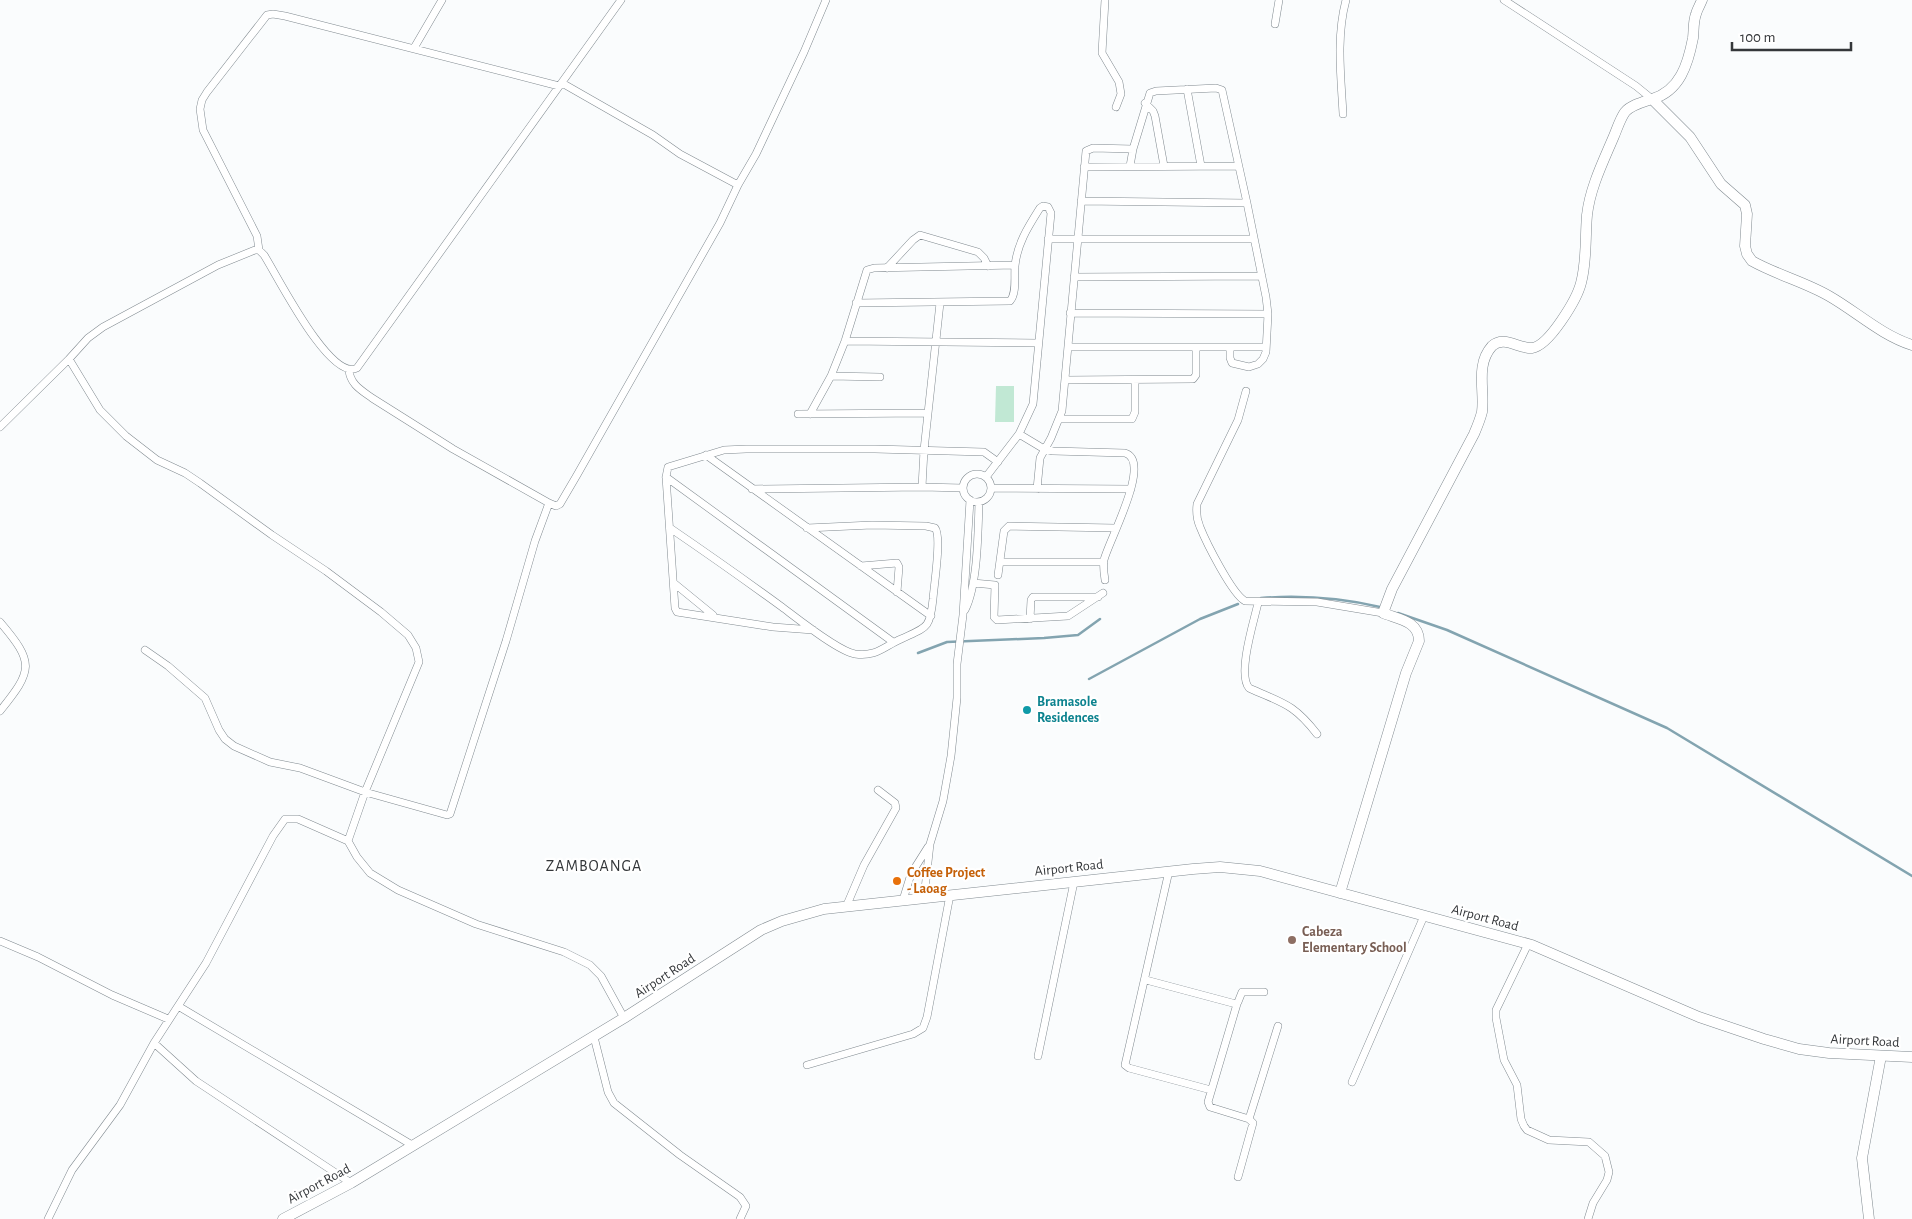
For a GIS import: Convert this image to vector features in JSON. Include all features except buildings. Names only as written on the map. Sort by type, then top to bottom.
[{"type":"main road","points":[[1340,893],[1406,673],[1419,641],[1414,626],[1383,613],[1392,589],[1474,434],[1482,414],[1481,377],[1491,347],[1502,342],[1526,348],[1537,347],[1547,339],[1573,302],[1581,283],[1586,257],[1587,216],[1593,189],[1624,114],[1632,107],[1667,93],[1674,86],[1682,74],[1690,51],[1696,14],[1702,0]]},
{"type":"main road","points":[[1652,99],[1690,137],[1722,184],[1745,205],[1747,214],[1745,246],[1747,254],[1752,261],[1825,294],[1876,328],[1897,340],[1912,345]]},
{"type":"main road","name":"Airport Road","points":[[283,1219],[351,1183],[594,1037],[761,930],[804,914],[824,909],[1170,871],[1220,867],[1260,871],[1528,944],[1699,1017],[1749,1035],[1799,1049],[1829,1054],[1912,1057]]},
{"type":"main road","points":[[1869,1219],[1862,1158],[1882,1056]]},
{"type":"street","points":[[414,48],[442,0]]},
{"type":"street","points":[[621,0],[560,84],[359,366],[354,370],[349,370],[338,364],[301,318],[269,262],[259,250],[257,236],[203,130],[201,120],[200,109],[202,100],[245,41],[267,15],[273,14],[560,84],[652,135],[680,154],[738,185]]},
{"type":"street","points":[[349,370],[354,384],[380,403],[501,478],[549,503],[556,506],[560,504],[720,223],[738,185],[756,154],[826,0]]},
{"type":"street","points":[[1105,0],[1102,53],[1119,82],[1121,94],[1116,108]]},
{"type":"street","points":[[1275,24],[1279,0]]},
{"type":"street","points":[[1343,114],[1341,22],[1346,0]]},
{"type":"street","points":[[1504,0],[1636,86],[1652,99]]},
{"type":"street","points":[[1130,166],[1148,94],[1151,92],[1187,89],[1216,88],[1222,90],[1247,202],[1268,314],[1266,347],[1263,360],[1249,367],[1232,362],[1230,347]]},
{"type":"street","points":[[1187,89],[1201,166]]},
{"type":"street","points":[[1145,104],[1153,111],[1155,116],[1164,166]]},
{"type":"street","points":[[1037,488],[1039,464],[1062,411],[1086,151],[1090,148],[1133,149]]},
{"type":"street","points":[[1084,167],[1238,166]]},
{"type":"street","points":[[1081,201],[1247,202]]},
{"type":"street","points":[[856,303],[1010,301],[1013,297],[1017,249],[1043,206],[1048,207],[1050,213],[1033,404],[1019,434],[986,477]]},
{"type":"street","points":[[887,268],[920,235],[978,252],[988,266]]},
{"type":"street","points":[[1048,239],[1254,239]]},
{"type":"street","points":[[0,427],[88,338],[103,327],[218,265],[249,251],[259,250]]},
{"type":"street","points":[[810,414],[831,376],[845,342],[867,270],[1015,265]]},
{"type":"street","points":[[1074,277],[1262,276]]},
{"type":"street","points":[[922,487],[924,450],[940,303]]},
{"type":"street","points":[[1070,313],[1268,314]]},
{"type":"street","points":[[845,342],[1038,343]]},
{"type":"street","points":[[1068,347],[1266,347]]},
{"type":"street","points":[[1065,380],[1193,380],[1196,375],[1196,347]]},
{"type":"street","points":[[69,359],[100,410],[126,436],[157,460],[185,473],[326,571],[388,618],[408,635],[413,642],[419,656],[419,662],[365,792],[348,840]]},
{"type":"street","points":[[831,376],[880,377]]},
{"type":"street","points":[[1059,419],[1132,419],[1135,412],[1135,380]]},
{"type":"street","points":[[1246,391],[1238,420],[1212,476],[1199,498],[1196,512],[1200,527],[1236,594],[1245,601],[1258,603],[1278,601],[1317,602],[1383,613]]},
{"type":"street","points":[[798,414],[928,414]]},
{"type":"street","points":[[1019,434],[1044,449],[1053,451],[1125,453],[1134,459],[1134,482],[1104,562],[1105,580]]},
{"type":"street","points":[[813,630],[677,612],[675,608],[675,584],[666,476],[668,467],[724,450],[746,449],[984,452],[998,462]]},
{"type":"street","points":[[706,456],[931,616]]},
{"type":"street","points":[[979,474],[986,477],[991,488],[986,498],[979,502],[970,500],[965,495],[963,488],[965,481],[971,475],[979,474]]},
{"type":"street","points":[[666,476],[893,642]]},
{"type":"street","points":[[752,488],[963,488]]},
{"type":"street","points":[[991,488],[1132,489]]},
{"type":"street","points":[[924,898],[930,844],[943,801],[951,756],[970,500]]},
{"type":"street","points":[[962,615],[968,604],[973,583],[979,502]]},
{"type":"street","points":[[145,650],[168,666],[205,698],[225,739],[234,746],[258,758],[300,768],[365,792],[447,815],[452,811],[506,641],[535,540],[549,503]]},
{"type":"street","points":[[670,528],[813,630],[846,651],[856,654],[875,654],[893,642],[926,627],[931,616],[938,533],[935,528],[926,526],[872,525],[807,528]]},
{"type":"street","points":[[998,575],[1004,531],[1009,526],[1116,528]]},
{"type":"street","points":[[968,543],[977,544]]},
{"type":"street","points":[[861,566],[897,562],[899,567],[897,592]]},
{"type":"street","points":[[1001,562],[1104,562]]},
{"type":"street","points":[[973,583],[995,586],[995,619],[1030,619],[1068,616],[1100,595],[1033,597],[1030,600],[1030,619]]},
{"type":"street","points":[[675,584],[714,616]]},
{"type":"street","points":[[1258,603],[1245,664],[1245,684],[1249,688],[1276,699],[1297,711],[1317,734]]},
{"type":"street","points":[[0,622],[18,643],[23,652],[26,670],[24,677],[0,710]]},
{"type":"street","points":[[846,907],[864,865],[896,808],[895,803],[878,790]]},
{"type":"street","points":[[48,1219],[69,1176],[120,1105],[154,1043],[224,931],[281,823],[289,818],[298,819],[348,840],[357,857],[370,873],[398,890],[476,924],[564,952],[583,960],[601,976],[624,1018]]},
{"type":"street","points":[[903,900],[912,874],[930,844]]},
{"type":"street","points":[[1170,871],[1125,1065],[1129,1068],[1211,1090]]},
{"type":"street","points":[[1038,1056],[1074,882]]},
{"type":"street","points":[[808,1065],[913,1034],[923,1028],[927,1017],[950,895]]},
{"type":"street","points":[[1352,1082],[1424,916]]},
{"type":"street","points":[[0,941],[38,956],[112,995],[168,1020]]},
{"type":"street","points":[[1528,944],[1496,1010],[1504,1060],[1517,1084],[1521,1119],[1527,1130],[1549,1140],[1589,1142],[1606,1156],[1610,1172],[1593,1203],[1588,1219]]},
{"type":"street","points":[[1146,980],[1237,1004]]},
{"type":"street","points":[[1238,1177],[1253,1126],[1249,1119],[1210,1108],[1208,1102],[1241,993],[1244,991],[1264,992]]},
{"type":"street","points":[[178,1006],[412,1145]]},
{"type":"street","points":[[1249,1119],[1278,1026]]},
{"type":"street","points":[[594,1037],[608,1092],[614,1103],[680,1155],[740,1197],[746,1206],[740,1219]]},
{"type":"street","points":[[154,1043],[196,1081],[351,1183]]},
{"type":"green space","points":[[996,386],[1014,386],[1014,422],[995,422]]},
{"type":"waterway","points":[[1261,598],[1321,598],[1351,601],[1380,607]]},
{"type":"waterway","points":[[1089,679],[1200,619],[1238,604]]},
{"type":"waterway","points":[[1398,613],[1447,630],[1667,728],[1912,876]]},
{"type":"waterway","points":[[918,653],[947,642],[1078,635],[1100,619]]},
{"type":"place","name":"Bramasole Residences","points":[[1027,710]]},
{"type":"place","name":"Coffee Project - Laoag","points":[[897,881]]},
{"type":"place","name":"Cabeza Elementary School","points":[[1292,940]]},
{"type":"district","name":"ZAMBOANGA","points":[[594,866]]}]
